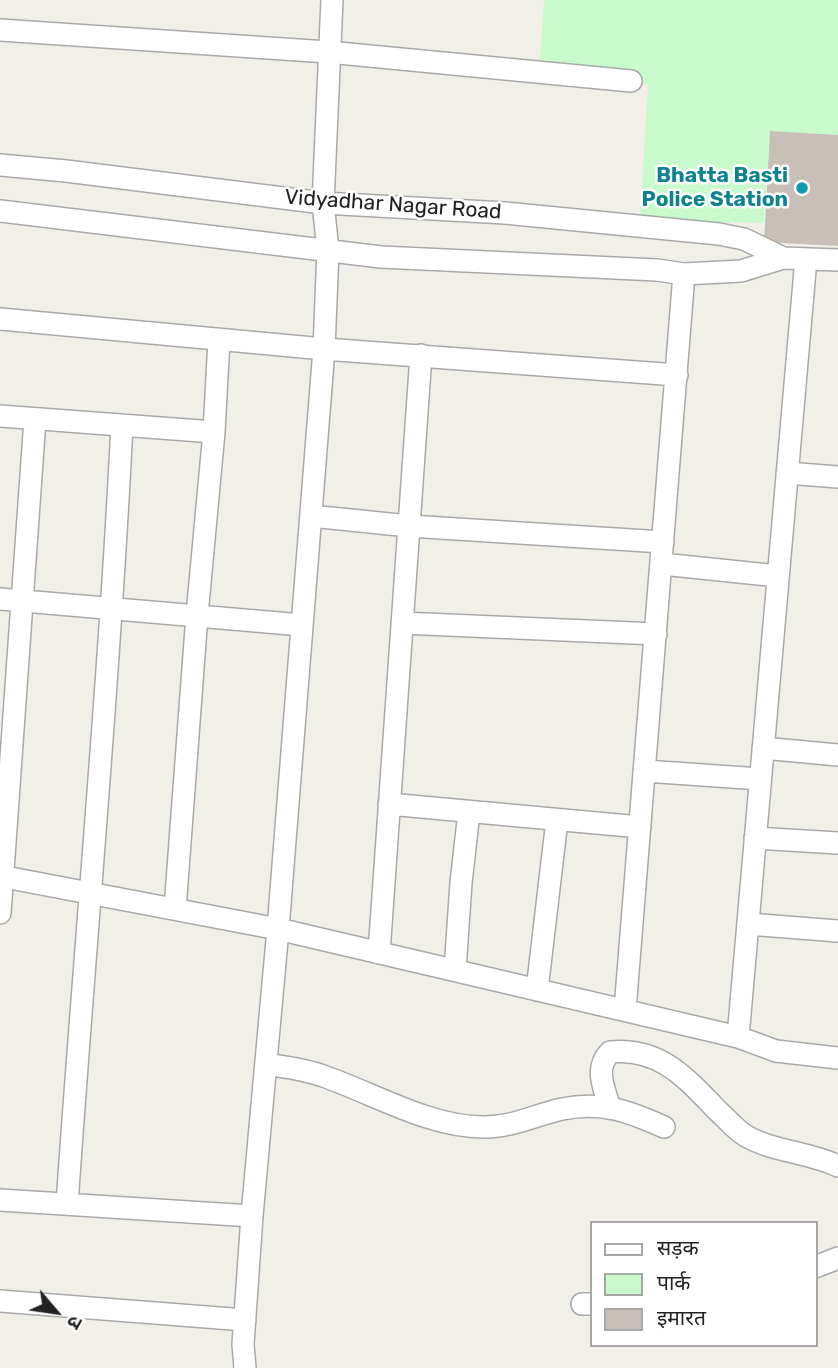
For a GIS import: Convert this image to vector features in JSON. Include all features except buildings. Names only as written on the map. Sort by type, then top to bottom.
[{"type":"street","points":[[249,1366],[245,1320],[252,1216],[278,929],[324,349],[328,250],[323,203],[332,0]]},
{"type":"street","points":[[0,30],[328,52],[631,81]]},
{"type":"street","name":"Vidyadhar Nagar Road","points":[[0,165],[323,203],[505,212],[719,234],[744,239],[783,258]]},
{"type":"street","name":"Vidyadhar Nagar Road","points":[[0,211],[381,257],[657,270],[684,274],[741,271],[783,258],[838,260]]},
{"type":"street","points":[[738,1037],[806,259]]},
{"type":"street","points":[[625,1010],[684,274]]},
{"type":"street","points":[[0,319],[324,349],[677,375]]},
{"type":"street","points":[[174,909],[214,432],[219,340]]},
{"type":"street","points":[[379,953],[421,355]]},
{"type":"street","points":[[0,416],[214,432]]},
{"type":"street","points":[[0,913],[35,419]]},
{"type":"street","points":[[67,1204],[113,608],[122,425]]},
{"type":"street","points":[[788,473],[838,477]]},
{"type":"street","points":[[311,516],[409,526],[663,542]]},
{"type":"street","points":[[662,564],[778,576]]},
{"type":"street","points":[[0,600],[302,625]]},
{"type":"street","points":[[402,622],[656,634]]},
{"type":"street","points":[[763,748],[838,755]]},
{"type":"street","points":[[645,771],[760,779]]},
{"type":"street","points":[[389,804],[640,827]]},
{"type":"street","points":[[455,971],[469,812]]},
{"type":"street","points":[[537,990],[557,820]]},
{"type":"street","points":[[755,838],[838,843]]},
{"type":"street","points":[[2,876],[278,929],[738,1037],[776,1051],[838,1058]]},
{"type":"street","points":[[748,924],[838,931]]},
{"type":"street","points":[[609,1106],[601,1074],[602,1060],[610,1052],[626,1051],[658,1058],[683,1075],[746,1136],[776,1148],[819,1157],[838,1167]]},
{"type":"street","points":[[266,1064],[324,1076],[432,1118],[482,1128],[505,1126],[561,1109],[609,1106],[664,1127]]},
{"type":"street","points":[[0,1200],[252,1216]]},
{"type":"street","points":[[817,1266],[838,1258]]},
{"type":"street","points":[[0,1301],[245,1320]]},
{"type":"green space","points":[[544,0],[838,0],[838,135],[770,132],[764,223],[640,221],[648,84],[539,76]]},
{"type":"place","name":"Bhatta Basti Police Station","points":[[802,188]]}]
